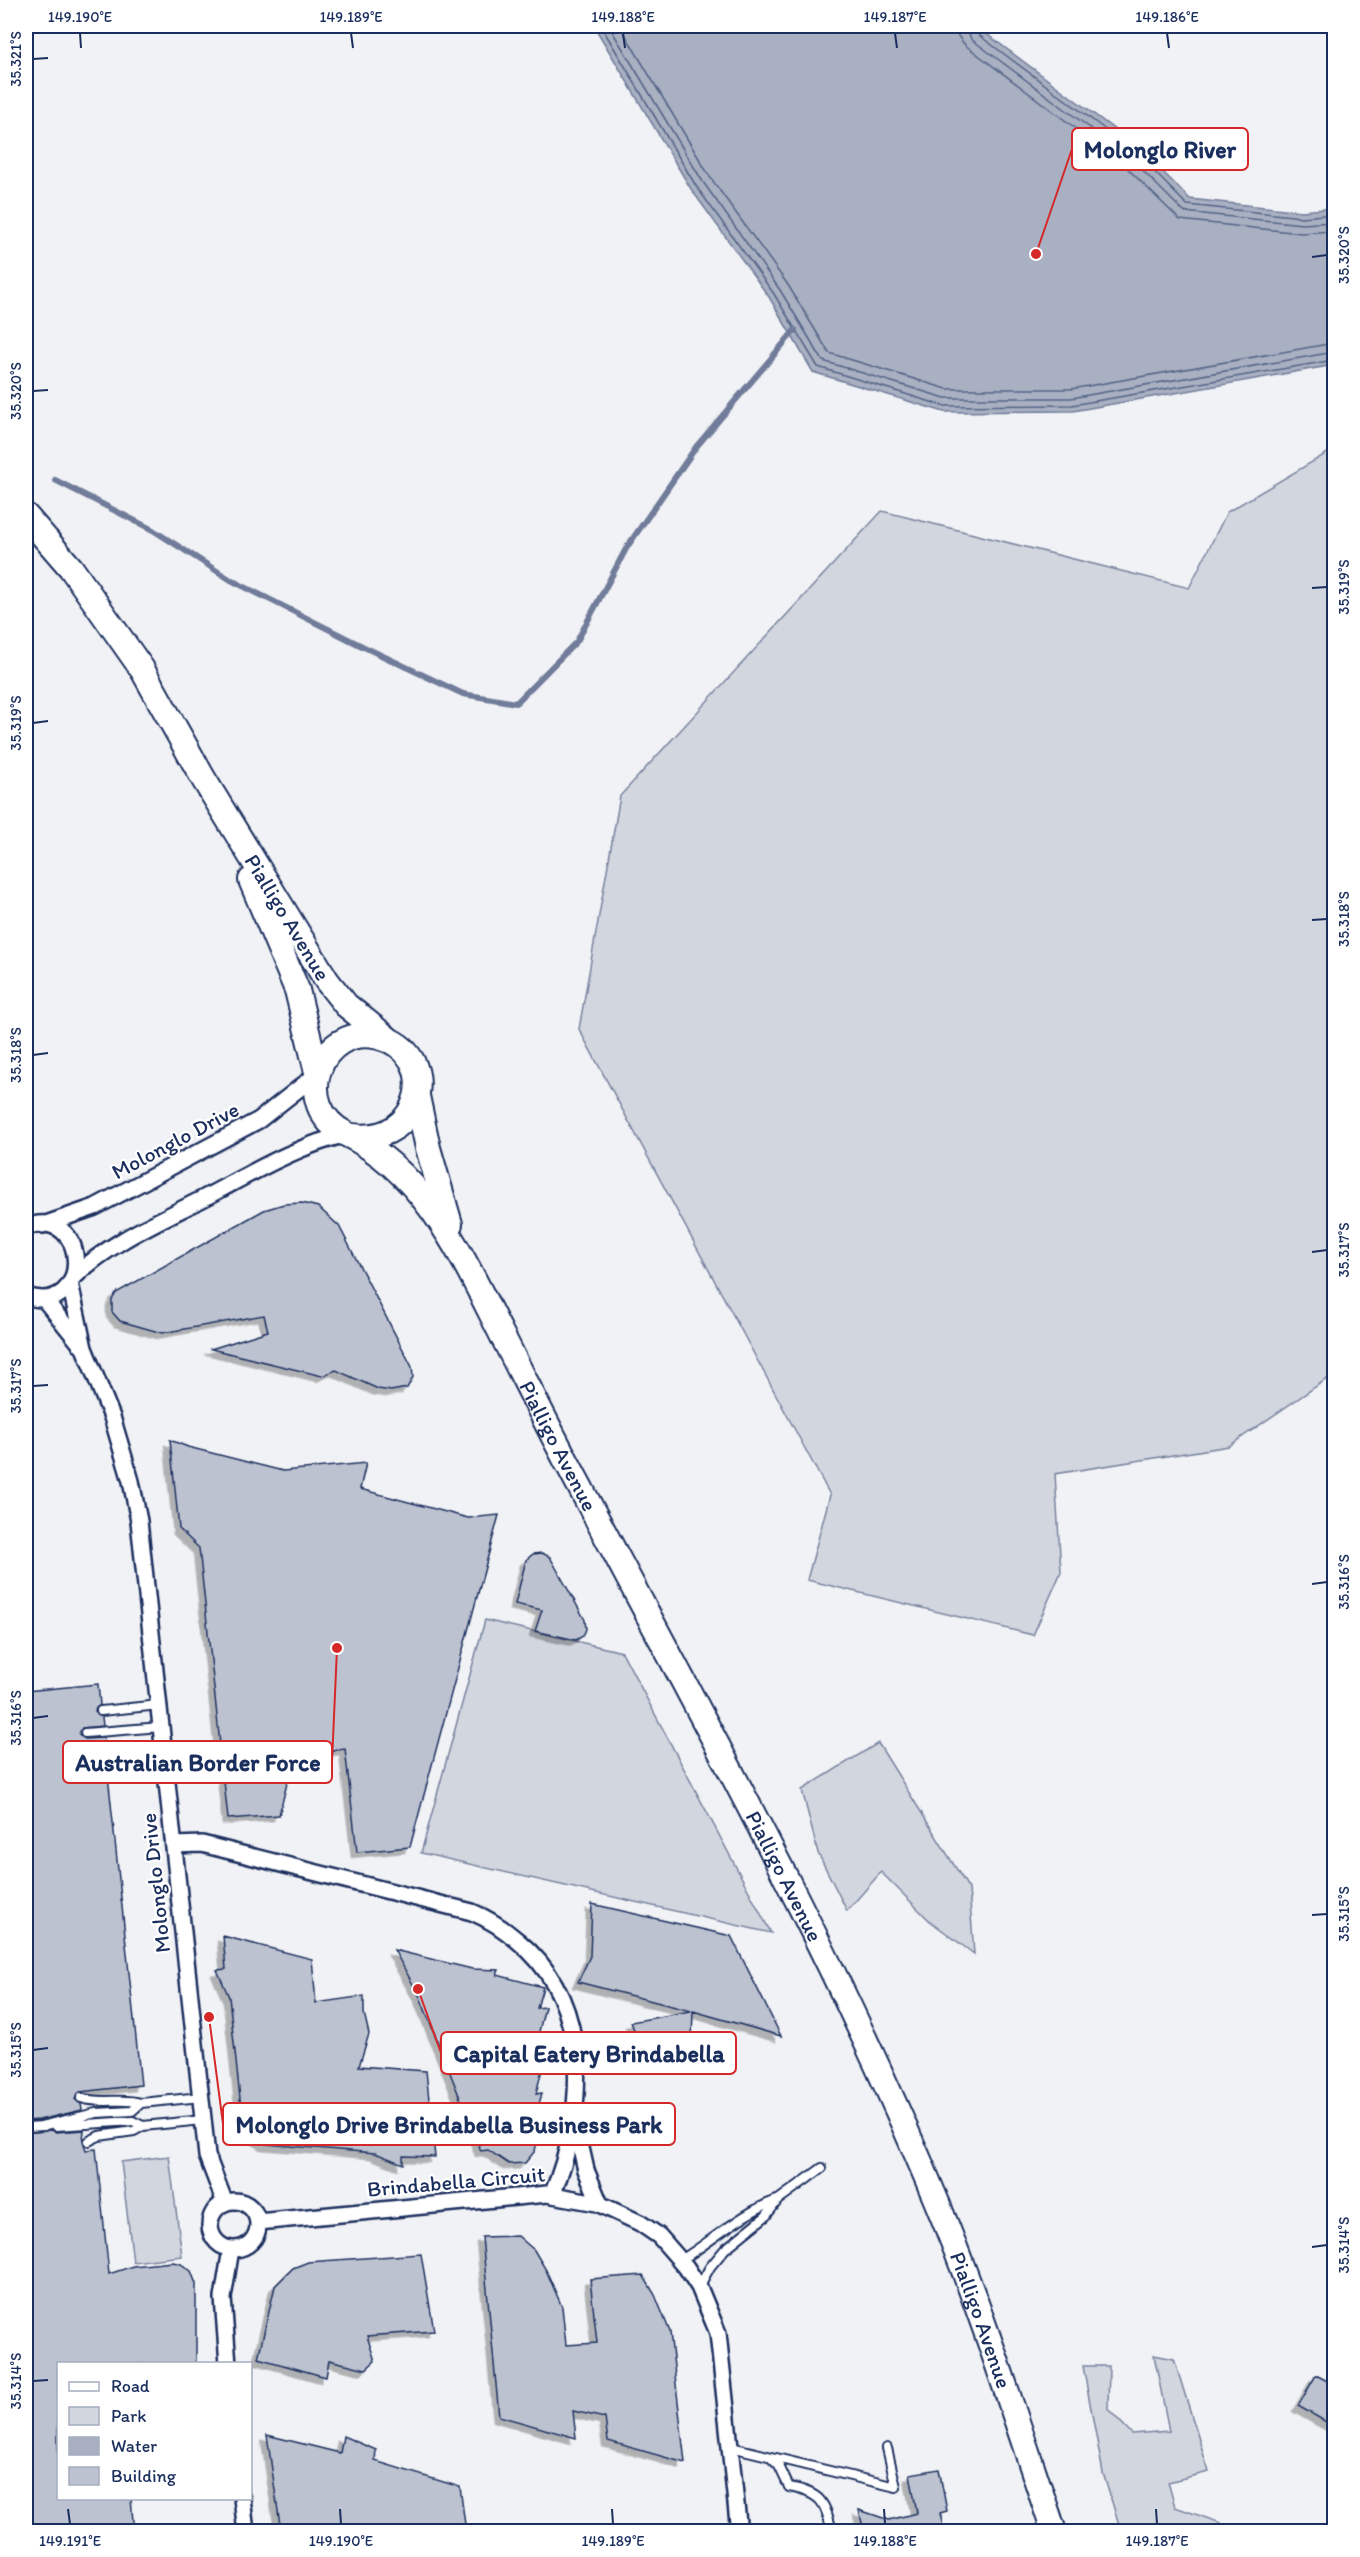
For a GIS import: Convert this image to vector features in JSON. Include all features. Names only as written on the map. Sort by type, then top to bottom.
[{"type":"main road","name":"Pialligo Avenue","points":[[26,516],[71,568],[141,669],[203,778],[336,993],[361,1019],[392,1042]]},
{"type":"main road","name":"Pialligo Avenue","points":[[203,778],[259,898],[290,972],[303,1013],[317,1074]]},
{"type":"main road","points":[[375,1036],[392,1042],[400,1048],[413,1065],[417,1096],[409,1115],[394,1130],[374,1137],[350,1135],[330,1122],[324,1115],[316,1095],[317,1074],[332,1049],[347,1039],[375,1036]]},
{"type":"main road","name":"Pialligo Avenue","points":[[417,1096],[428,1148],[458,1248]]},
{"type":"main road","name":"Pialligo Avenue","points":[[350,1135],[412,1184],[458,1248],[568,1465],[827,1960],[936,2199],[975,2298],[1054,2532]]},
{"type":"street","name":"Molonglo Drive","points":[[35,1226],[95,1207],[266,1116],[317,1074]]},
{"type":"street","points":[[26,1296],[44,1299],[54,1296],[103,1252],[138,1232],[304,1146],[350,1135]]},
{"type":"street","points":[[26,1212],[35,1226]]},
{"type":"street","name":"Molonglo Drive","points":[[35,1226],[55,1227],[65,1234],[76,1254],[77,1266],[72,1280],[84,1348],[106,1401],[131,1481],[139,1521],[207,2156],[225,2203]]},
{"type":"street","name":"Molonglo Drive","points":[[44,1299],[84,1348]]},
{"type":"street","points":[[174,1845],[202,1844],[472,1912],[499,1926],[531,1951],[544,1965],[562,1996],[573,2035],[575,2115],[581,2155],[600,2204]]},
{"type":"street","points":[[552,2195],[569,2147],[575,2115]]},
{"type":"street","name":"Brindabella Circuit","points":[[258,2222],[533,2194],[552,2195],[600,2204],[619,2212],[649,2230],[681,2260],[699,2287],[718,2333],[739,2532]]},
{"type":"street","points":[[232,2201],[245,2203],[255,2212],[258,2222],[255,2237],[249,2244],[231,2249],[215,2240],[210,2224],[212,2215],[225,2203],[232,2201]]},
{"type":"street","points":[[228,2362],[223,2298],[231,2249]]},
{"type":"street","points":[[243,2500],[246,2532]]},
{"type":"lane","points":[[101,1711],[159,1706]]},
{"type":"lane","points":[[85,1733],[161,1727]]},
{"type":"lane","points":[[81,2098],[96,2103],[130,2100],[141,2103],[201,2097]]},
{"type":"lane","points":[[41,2126],[96,2113],[132,2111],[141,2103]]},
{"type":"lane","points":[[89,2141],[99,2136],[134,2131],[144,2126],[203,2120]]},
{"type":"lane","points":[[26,2127],[133,2121],[144,2126]]},
{"type":"lane","points":[[699,2287],[719,2255],[766,2216],[778,2200],[822,2168]]},
{"type":"lane","points":[[681,2260],[708,2244],[760,2206],[778,2200]]},
{"type":"lane","points":[[731,2447],[896,2487],[887,2448]]},
{"type":"lane","points":[[767,2456],[779,2466],[789,2487],[811,2493],[824,2503],[832,2532]]},
{"type":"green space","points":[[1334,449],[1334,1374],[1229,1446],[1055,1474],[1061,1572],[1033,1635],[807,1580],[830,1495],[579,1029],[620,796],[882,511],[1189,588],[1227,512]]},
{"type":"green space","points":[[485,1620],[622,1652],[771,1933],[421,1853]]},
{"type":"green space","points":[[878,1743],[969,1889],[974,1954],[930,1921],[881,1872],[847,1911],[818,1853],[802,1790]]},
{"type":"green space","points":[[169,2156],[182,2256],[133,2262],[121,2162]]},
{"type":"green space","points":[[1154,2355],[1174,2359],[1209,2472],[1168,2482],[1175,2507],[1221,2523],[1223,2531],[1121,2531],[1103,2473],[1083,2366],[1109,2366],[1108,2409],[1132,2434],[1169,2431]]},
{"type":"water","points":[[594,26],[976,26],[1138,147],[1190,199],[1302,211],[1334,208],[1334,365],[1073,411],[944,412],[813,372],[769,297],[691,189]]},
{"type":"building","points":[[302,1203],[318,1207],[339,1226],[412,1367],[413,1377],[407,1388],[391,1391],[378,1389],[336,1370],[322,1376],[211,1349],[268,1331],[264,1315],[162,1333],[120,1321],[112,1312],[112,1300],[116,1293],[264,1210],[284,1204]]},
{"type":"building","points":[[170,1440],[188,1447],[283,1471],[366,1463],[360,1489],[468,1518],[499,1515],[410,1847],[357,1852],[345,1749],[294,1756],[279,1815],[228,1819],[199,1548],[179,1529]]},
{"type":"building","points":[[542,1553],[550,1557],[585,1620],[586,1629],[583,1636],[576,1640],[535,1631],[542,1610],[515,1604],[526,1560],[533,1554]]},
{"type":"building","points":[[98,1684],[100,1705],[95,1712],[102,1717],[103,1726],[82,1728],[79,1734],[85,1739],[104,1738],[141,2085],[80,2092],[75,2099],[81,2104],[82,2110],[26,2121],[26,1691]]},
{"type":"building","points":[[592,1904],[731,1936],[781,2036],[693,2011],[692,2040],[651,2054],[643,2053],[631,2022],[691,2011],[578,1982],[590,1956]]},
{"type":"building","points":[[223,1936],[312,1959],[316,2003],[364,1996],[364,2013],[369,2034],[359,2066],[426,2071],[435,2157],[403,2156],[403,2164],[375,2153],[266,2144],[252,2136],[242,2117],[229,1997],[217,1970],[226,1969]]},
{"type":"building","points":[[394,1950],[472,1969],[499,1970],[497,1975],[543,1987],[537,2008],[545,2007],[536,2044],[542,2043],[535,2069],[542,2069],[536,2094],[542,2093],[535,2119],[542,2119],[535,2151],[525,2163],[509,2164],[488,2150],[481,2151],[420,1997]]},
{"type":"building","points":[[84,2130],[83,2141],[86,2150],[96,2149],[109,2274],[133,2266],[173,2262],[191,2271],[196,2284],[196,2362],[57,2362],[57,2500],[131,2500],[134,2532],[26,2532],[26,2133]]},
{"type":"building","points":[[518,2236],[534,2250],[546,2270],[562,2307],[566,2345],[597,2343],[590,2279],[643,2275],[655,2295],[670,2332],[685,2463],[608,2441],[605,2418],[573,2411],[576,2438],[499,2416],[482,2237]]},
{"type":"building","points":[[421,2254],[434,2331],[367,2336],[375,2361],[366,2369],[329,2360],[326,2377],[258,2358],[275,2286],[293,2268],[308,2262]]},
{"type":"building","points":[[1316,2375],[1335,2385],[1335,2427],[1298,2406]]},
{"type":"building","points":[[267,2435],[340,2453],[343,2436],[376,2450],[375,2461],[460,2487],[466,2532],[281,2532]]},
{"type":"building","points":[[939,2469],[947,2511],[940,2513],[944,2532],[864,2532],[859,2510],[889,2520],[917,2513],[910,2474]]},
{"type":"waterway","points":[[55,480],[153,530],[231,580],[364,647],[463,694],[516,703],[577,641],[627,547],[696,447],[795,330]]},
{"type":"place","name":"Molonglo River","points":[[1036,254]]},
{"type":"place","name":"Australian Border Force","points":[[337,1648]]},
{"type":"place","name":"Capital Eatery Brindabella","points":[[418,1989]]},
{"type":"place","name":"Molonglo Drive Brindabella Business Park","points":[[209,2017]]}]
